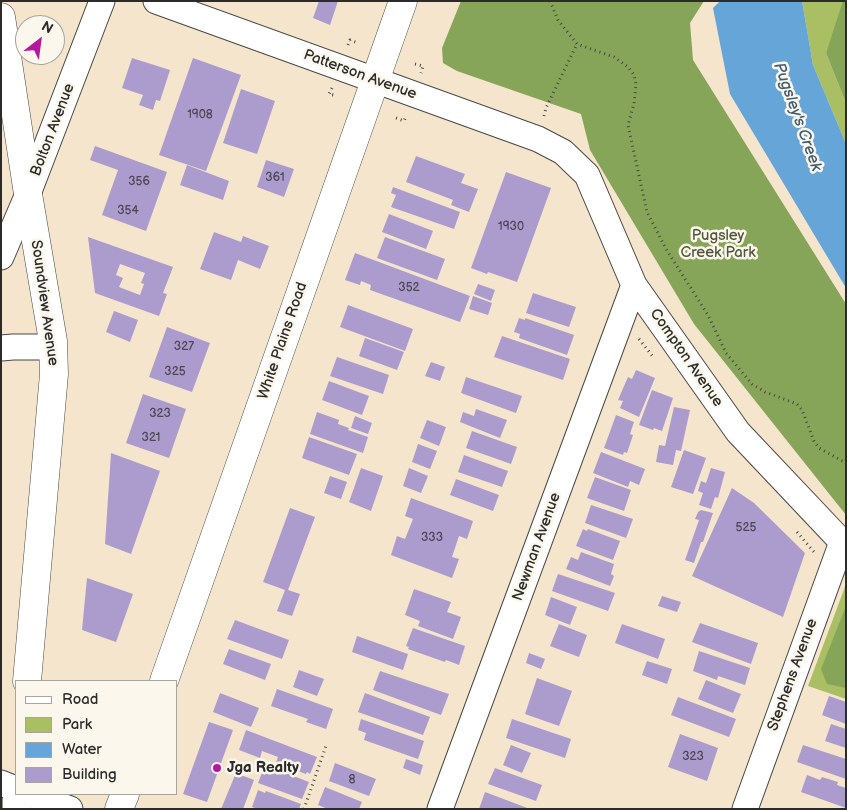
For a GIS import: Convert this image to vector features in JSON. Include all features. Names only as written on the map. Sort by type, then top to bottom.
[{"type":"main road","name":"White Plains Road","points":[[164,680],[403,1]]},
{"type":"main road","name":"Soundview Avenue","points":[[1,17],[53,347],[54,374],[27,680]]},
{"type":"main road","points":[[17,795],[17,809]]},
{"type":"main road","points":[[119,809],[124,795]]},
{"type":"street","name":"Bolton Avenue","points":[[1,257],[28,194],[102,1]]},
{"type":"street","name":"Patterson Avenue","points":[[156,1],[538,138],[563,152]]},
{"type":"street","name":"Compton Avenue","points":[[563,152],[587,174],[634,285],[738,432],[842,542]]},
{"type":"street","name":"Newman Avenue","points":[[440,809],[634,285]]},
{"type":"street","points":[[1,348],[53,347]]},
{"type":"street","name":"Stephens Avenue","points":[[745,809],[842,542]]},
{"type":"street","points":[[1,783],[15,788]]},
{"type":"street","points":[[33,795],[70,809]]},
{"type":"path","points":[[550,1],[558,20],[577,44],[614,57],[628,67],[634,75],[636,84],[634,104],[628,125],[647,212],[666,249],[708,315],[726,354],[752,384],[765,392],[797,404],[802,410],[819,448],[846,463]]},
{"type":"path","points":[[348,45],[350,40],[358,43]]},
{"type":"path","points":[[545,110],[577,44]]},
{"type":"path","points":[[416,64],[423,66],[420,73]]},
{"type":"path","points":[[333,85],[330,94],[337,96]]},
{"type":"path","points":[[396,118],[404,121],[406,113]]},
{"type":"path","points":[[795,529],[814,552],[811,560]]},
{"type":"path","points":[[304,809],[327,744]]},
{"type":"green space","name":"Pugsley Creek Park","points":[[461,1],[704,1],[690,23],[693,60],[846,304],[846,515],[694,324],[590,150],[581,114],[457,71],[443,63],[442,48]]},
{"type":"green space","points":[[802,1],[846,1],[826,53],[846,103],[846,144],[813,65]]},
{"type":"green space","points":[[843,1],[846,1],[846,103],[826,53]]},
{"type":"green space","points":[[846,584],[846,699],[808,686]]},
{"type":"green space","points":[[846,606],[846,688],[827,684],[821,669]]},
{"type":"water","name":"Pugsley's Creek","points":[[720,1],[802,1],[813,65],[846,144],[846,288],[730,94],[713,8]]},
{"type":"building","points":[[319,1],[338,1],[330,25],[313,18]]},
{"type":"building","points":[[132,58],[170,70],[160,101],[156,100],[153,110],[139,105],[143,95],[122,88]]},
{"type":"building","points":[[193,58],[241,75],[206,171],[159,155]]},
{"type":"building","points":[[241,89],[275,101],[257,154],[223,143]]},
{"type":"building","points":[[95,146],[167,172],[146,231],[102,215],[118,170],[90,160]]},
{"type":"building","points":[[416,156],[465,174],[461,183],[478,189],[469,212],[451,205],[453,200],[406,182]]},
{"type":"building","points":[[266,160],[294,169],[284,197],[257,187]]},
{"type":"building","points":[[187,165],[229,181],[223,200],[180,185]]},
{"type":"building","points":[[506,172],[551,188],[517,282],[471,268]]},
{"type":"building","points":[[393,187],[460,212],[454,229],[391,207],[396,195],[391,193]]},
{"type":"building","points":[[389,214],[433,231],[426,249],[382,232]]},
{"type":"building","points":[[214,232],[241,242],[243,236],[269,246],[260,269],[238,260],[231,280],[200,269]]},
{"type":"building","points":[[88,237],[173,267],[163,293],[167,294],[159,316],[95,293]],"holes":[[[120,264],[145,273],[141,283],[144,284],[140,295],[119,287],[123,278],[116,275]]]},
{"type":"building","points":[[385,237],[445,259],[437,280],[377,258]]},
{"type":"building","points":[[355,253],[470,296],[460,322],[370,290],[371,285],[361,281],[360,285],[345,280]]},
{"type":"building","points":[[478,284],[495,290],[491,301],[474,294]]},
{"type":"building","points":[[533,293],[576,307],[569,327],[526,313]]},
{"type":"building","points":[[473,296],[492,303],[488,315],[469,309]]},
{"type":"building","points":[[348,305],[413,329],[405,351],[340,327]]},
{"type":"building","points":[[114,311],[138,320],[130,342],[106,332]]},
{"type":"building","points":[[519,318],[525,320],[525,318],[574,335],[567,355],[519,338],[520,334],[514,332]]},
{"type":"building","points":[[167,327],[210,343],[192,392],[149,377]]},
{"type":"building","points":[[502,336],[570,359],[563,380],[494,357]]},
{"type":"building","points":[[365,338],[404,352],[397,370],[359,356]]},
{"type":"building","points":[[337,357],[389,375],[383,394],[330,376]]},
{"type":"building","points":[[431,362],[445,367],[440,381],[425,376]]},
{"type":"building","points":[[636,370],[655,378],[639,417],[620,408],[623,401],[618,400],[628,377],[632,379]]},
{"type":"building","points":[[466,377],[522,396],[516,413],[461,393]]},
{"type":"building","points":[[329,381],[369,396],[362,415],[322,400]]},
{"type":"building","points":[[652,390],[673,398],[662,431],[639,425]]},
{"type":"building","points":[[143,394],[186,409],[169,458],[126,443]]},
{"type":"building","points":[[674,407],[690,410],[681,451],[676,450],[673,465],[656,462],[659,445],[665,446]]},
{"type":"building","points":[[476,409],[507,420],[500,438],[460,422],[463,412],[474,416]]},
{"type":"building","points":[[317,412],[339,420],[338,424],[349,428],[348,430],[368,437],[363,453],[310,434]]},
{"type":"building","points":[[616,415],[634,422],[630,434],[633,435],[627,453],[624,452],[623,455],[604,448]]},
{"type":"building","points":[[355,416],[372,423],[368,434],[351,428]]},
{"type":"building","points":[[427,420],[446,427],[439,446],[420,438]]},
{"type":"building","points":[[472,431],[517,447],[511,464],[466,448]]},
{"type":"building","points":[[309,437],[357,454],[349,475],[302,458]]},
{"type":"building","points":[[418,444],[437,451],[430,469],[412,462]]},
{"type":"building","points":[[684,450],[706,458],[693,494],[671,487]]},
{"type":"building","points":[[601,452],[645,469],[639,485],[630,481],[628,487],[593,473]]},
{"type":"building","points":[[111,453],[160,471],[131,554],[105,544]]},
{"type":"building","points":[[464,455],[508,471],[502,487],[458,472]]},
{"type":"building","points":[[361,468],[383,476],[371,511],[349,502]]},
{"type":"building","points":[[409,468],[428,476],[421,493],[403,486]]},
{"type":"building","points":[[711,468],[725,472],[718,498],[715,497],[711,509],[699,505],[703,493],[698,491],[701,481],[706,483]]},
{"type":"building","points":[[330,476],[347,482],[341,499],[324,493]]},
{"type":"building","points":[[595,477],[631,490],[624,511],[587,498]]},
{"type":"building","points":[[456,479],[499,495],[493,511],[450,495]]},
{"type":"building","points":[[732,488],[754,503],[805,553],[783,617],[692,576]]},
{"type":"building","points":[[411,498],[473,521],[467,539],[459,536],[452,557],[459,559],[452,578],[391,555],[397,536],[405,539],[413,519],[405,516]]},
{"type":"building","points":[[591,505],[633,519],[626,538],[585,523]]},
{"type":"building","points":[[290,508],[315,517],[288,590],[300,594],[292,616],[277,611],[285,590],[263,582]]},
{"type":"building","points":[[701,510],[713,513],[694,563],[685,560],[699,520],[695,519]]},
{"type":"building","points":[[583,529],[587,531],[588,529],[620,541],[613,560],[576,546]]},
{"type":"building","points":[[581,552],[614,564],[611,574],[614,576],[610,586],[566,569],[571,557],[578,560]]},
{"type":"building","points":[[558,574],[615,593],[608,611],[552,591]]},
{"type":"building","points":[[87,578],[133,594],[116,642],[82,630]]},
{"type":"building","points":[[414,589],[451,602],[447,612],[461,617],[453,639],[418,626],[420,621],[405,615]]},
{"type":"building","points":[[662,596],[681,602],[677,612],[658,606]]},
{"type":"building","points":[[551,597],[577,607],[570,625],[545,615]]},
{"type":"building","points":[[235,620],[289,640],[282,659],[227,639]]},
{"type":"building","points":[[700,623],[758,643],[751,664],[692,642]]},
{"type":"building","points":[[559,624],[587,635],[579,657],[550,646]]},
{"type":"building","points":[[622,624],[665,639],[658,659],[615,643]]},
{"type":"building","points":[[413,628],[465,646],[459,665],[408,649],[409,647],[406,646]]},
{"type":"building","points":[[357,636],[408,654],[403,670],[352,652]]},
{"type":"building","points":[[229,649],[271,664],[265,680],[223,664]]},
{"type":"building","points":[[699,651],[750,668],[745,685],[718,676],[717,680],[693,671]]},
{"type":"building","points":[[529,653],[545,659],[541,669],[526,663]]},
{"type":"building","points":[[647,661],[672,669],[667,684],[642,675]]},
{"type":"building","points":[[299,670],[324,679],[317,696],[293,687]]},
{"type":"building","points":[[380,671],[449,694],[441,715],[373,690]]},
{"type":"building","points":[[537,678],[572,691],[559,726],[525,714]]},
{"type":"building","points":[[706,680],[741,694],[733,713],[698,699]]},
{"type":"building","points":[[277,689],[333,709],[326,729],[306,722],[308,719],[271,706]]},
{"type":"building","points":[[220,693],[259,708],[251,727],[213,712]]},
{"type":"building","points":[[365,693],[430,717],[423,735],[358,712]]},
{"type":"building","points":[[829,696],[846,702],[846,724],[822,715]]},
{"type":"building","points":[[678,697],[736,719],[729,737],[671,715]]},
{"type":"building","points":[[361,719],[424,741],[418,759],[364,740],[366,733],[358,730]]},
{"type":"building","points":[[512,719],[571,739],[565,758],[506,738]]},
{"type":"building","points":[[209,722],[233,730],[207,802],[183,794]]},
{"type":"building","points":[[831,724],[846,729],[846,748],[825,741]]},
{"type":"building","points":[[246,730],[317,757],[310,774],[276,763],[278,757],[262,751],[260,758],[239,750]]},
{"type":"building","points":[[680,734],[718,748],[707,781],[668,767]]},
{"type":"building","points":[[511,745],[531,753],[522,773],[503,765]]},
{"type":"building","points":[[803,745],[846,759],[846,779],[797,762]]},
{"type":"building","points":[[406,759],[423,765],[420,775],[403,768]]},
{"type":"building","points":[[335,763],[376,779],[369,796],[329,781]]},
{"type":"building","points":[[265,765],[309,782],[302,799],[258,783]]},
{"type":"building","points":[[495,768],[542,785],[536,801],[488,784]]},
{"type":"building","points":[[236,773],[254,780],[243,809],[221,809]]},
{"type":"building","points":[[807,775],[820,780],[822,777],[838,782],[837,785],[846,788],[846,808],[801,792]]},
{"type":"building","points":[[325,787],[362,802],[359,809],[328,809],[318,805]]},
{"type":"building","points":[[258,790],[265,793],[266,791],[301,804],[299,809],[258,809],[252,807]]},
{"type":"building","points":[[485,792],[530,809],[479,809]]},
{"type":"place","name":"Jga Realty","points":[[217,768]]}]
